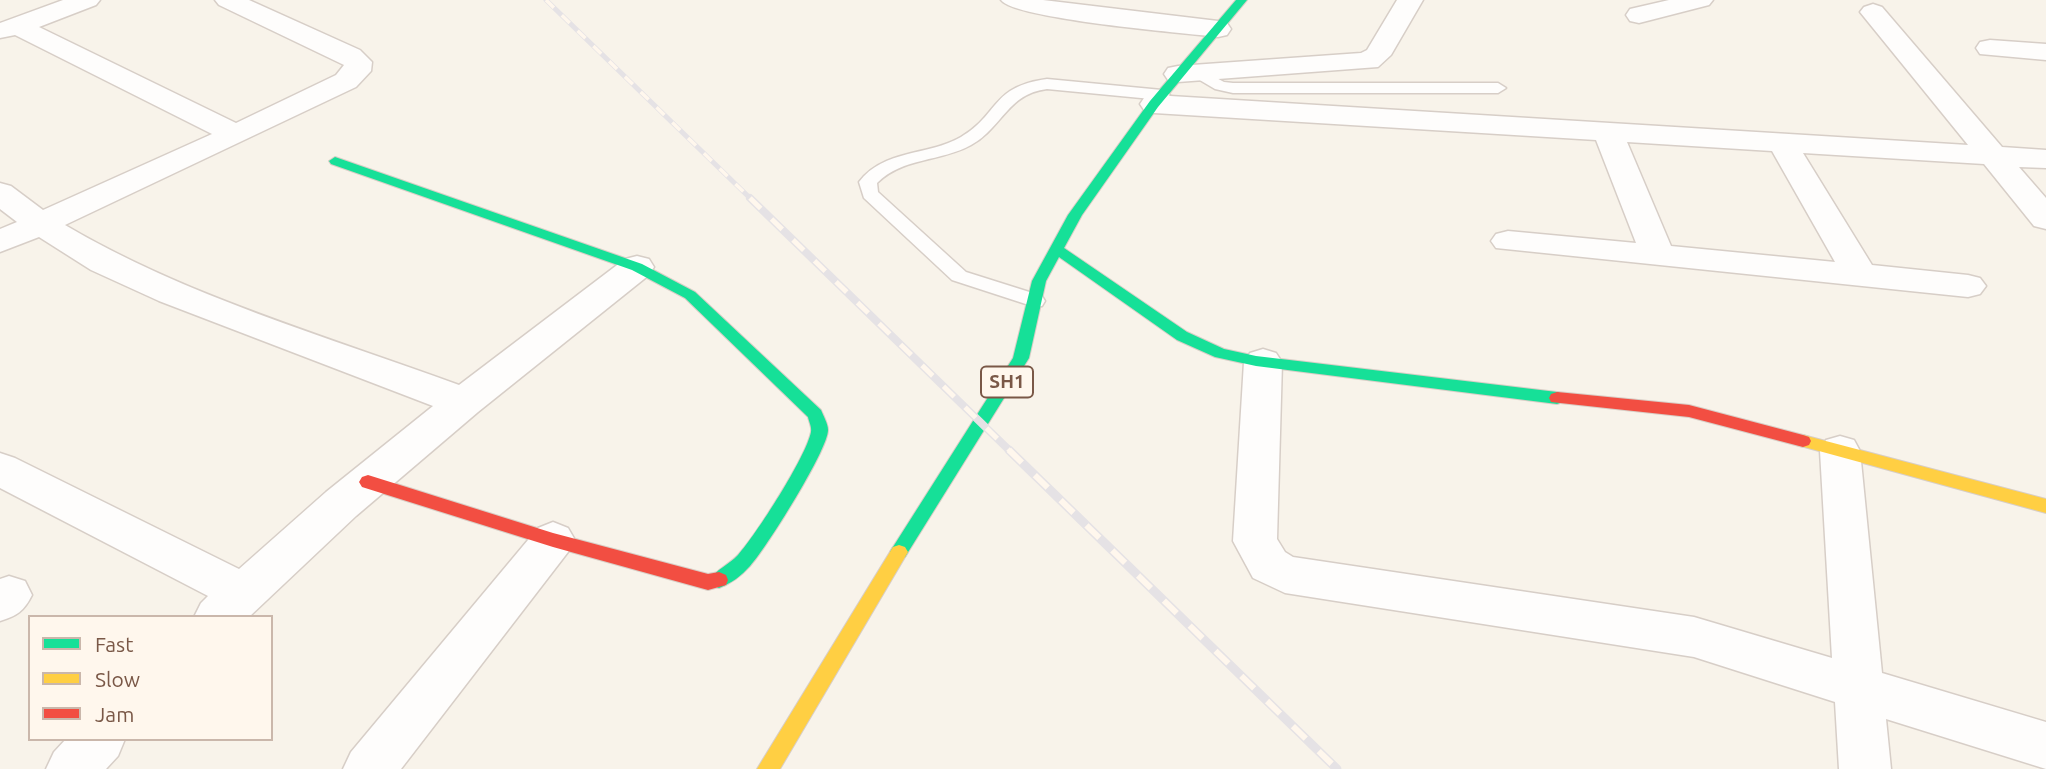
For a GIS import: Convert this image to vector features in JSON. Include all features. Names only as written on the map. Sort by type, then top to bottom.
[{"type":"street","points":[[8,29],[87,0]]},
{"type":"street","points":[[0,242],[236,134],[346,80],[357,71],[358,62],[228,0]]},
{"type":"street","name":"SH1","points":[[768,769],[855,621],[1021,358],[1039,281],[1075,215],[1242,0]]},
{"type":"street","points":[[1173,87],[1368,61],[1377,55],[1410,0]]},
{"type":"street","points":[[1639,15],[1700,0]]},
{"type":"street","points":[[1032,2],[1218,29]]},
{"type":"street","points":[[1873,12],[2046,219]]},
{"type":"street","points":[[8,29],[236,134]]},
{"type":"street","points":[[1990,48],[2046,52]]},
{"type":"street","points":[[1173,87],[1608,132],[2046,159]]},
{"type":"street","points":[[1608,132],[1658,256]]},
{"type":"street","points":[[1782,143],[1861,276]]},
{"type":"street","points":[[335,161],[637,267],[690,296],[815,414],[820,430],[814,447],[750,556],[737,572],[723,581],[708,582],[553,540],[368,482]]},
{"type":"street","points":[[0,193],[41,225],[103,262],[172,293],[464,402]]},
{"type":"street","points":[[1508,241],[1968,286]]},
{"type":"street","points":[[1056,249],[1182,336],[1220,353],[1263,362],[1503,392],[1689,411],[2046,506]]},
{"type":"street","points":[[0,469],[229,604],[464,402],[637,267]]},
{"type":"street","points":[[1263,362],[1255,541],[1269,565],[1285,574],[1694,637],[2046,746]]},
{"type":"street","points":[[1840,451],[1865,769]]},
{"type":"street","points":[[369,769],[553,540]]},
{"type":"street","points":[[72,769],[98,741]]},
{"type":"lane","points":[[1035,301],[959,276],[941,262],[870,194],[868,182],[877,170],[954,147],[970,139],[1015,91],[1028,85],[1498,88]]},
{"type":"railway","points":[[546,0],[752,200]]},
{"type":"railway","points":[[750,198],[1010,451]]},
{"type":"railway","points":[[1009,450],[1337,769]]},
{"type":"traffic: fast","points":[[899,552],[1021,358],[1039,281],[1075,215],[1154,104],[1242,0]]},
{"type":"traffic: fast","points":[[335,161],[637,267],[690,295],[815,414],[820,430],[814,447],[785,501],[746,559],[719,580]]},
{"type":"traffic: fast","points":[[1056,249],[1182,336],[1220,353],[1256,361],[1557,398]]},
{"type":"traffic: slow","points":[[1803,441],[2046,506]]},
{"type":"traffic: slow","points":[[768,769],[899,552]]},
{"type":"traffic: jam","points":[[1557,398],[1689,411],[1803,441]]},
{"type":"traffic: jam","points":[[368,482],[553,540],[708,582],[719,580]]}]
